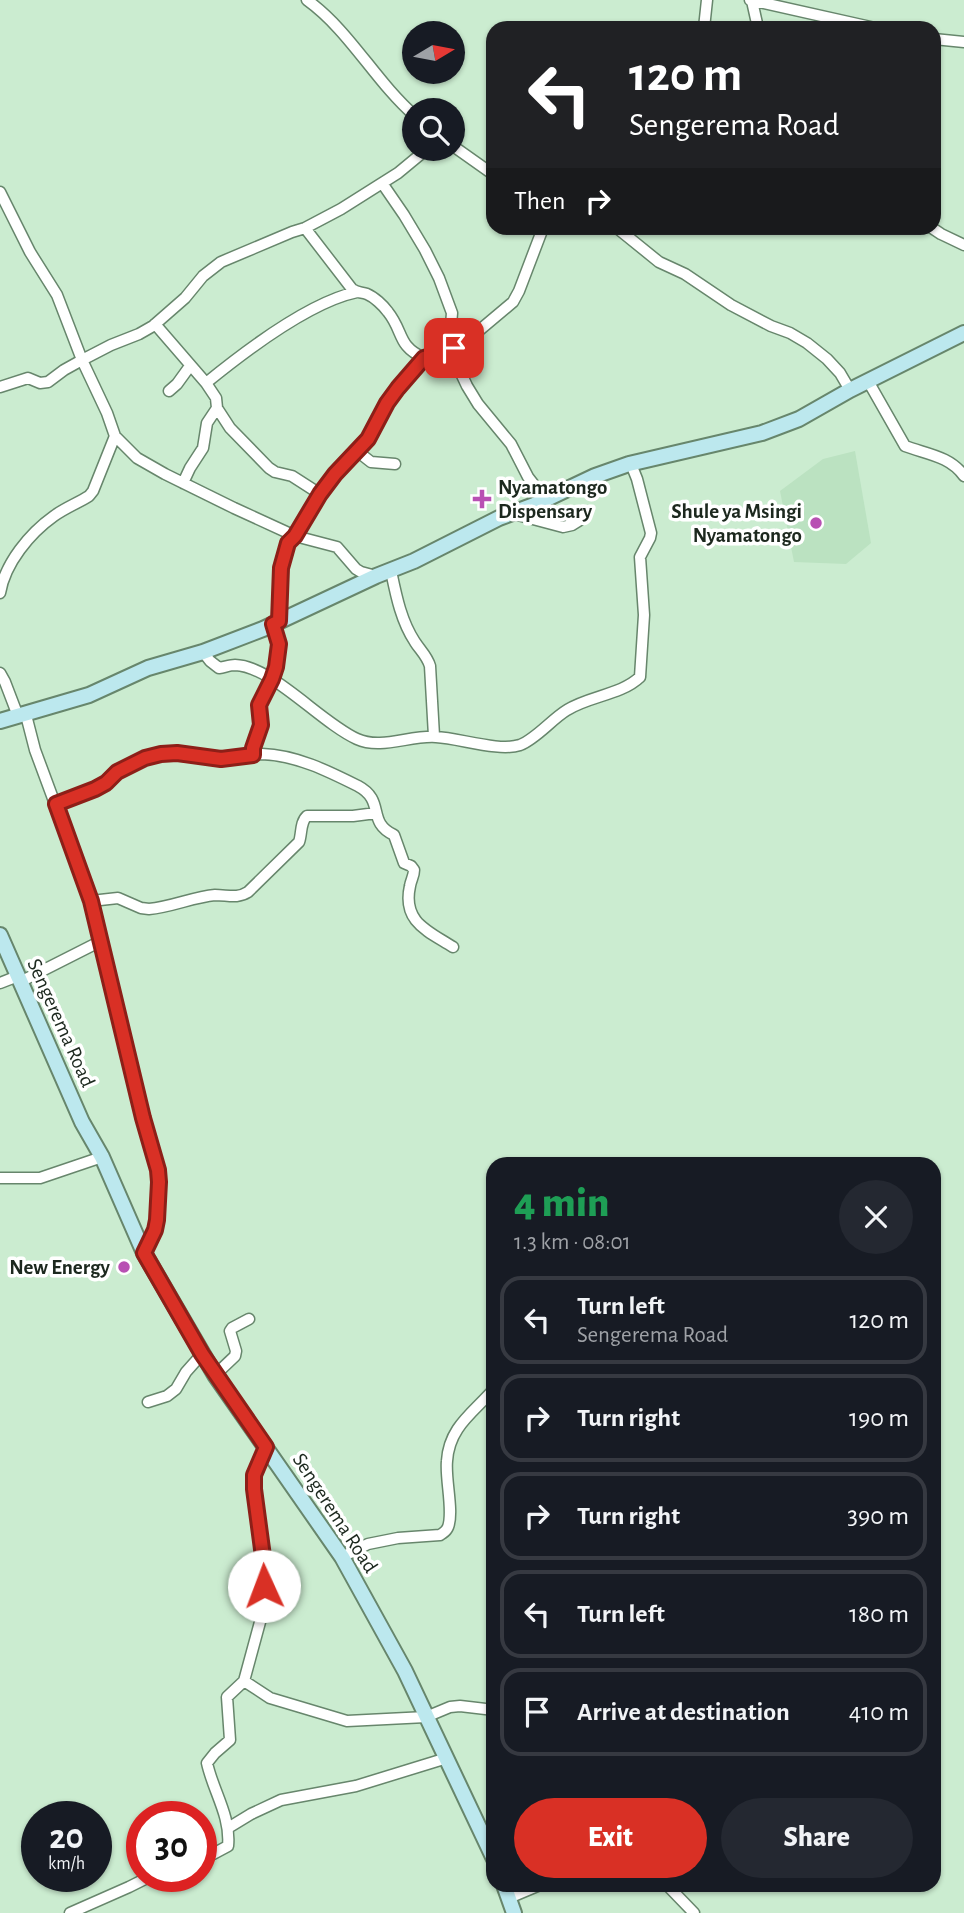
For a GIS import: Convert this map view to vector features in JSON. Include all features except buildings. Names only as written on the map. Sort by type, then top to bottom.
[{"type":"main road","points":[[0,721],[89,695],[148,668],[203,652],[276,623],[595,476],[629,464],[762,433],[799,419],[850,390],[964,333]]},
{"type":"main road","name":"Sengerema Road","points":[[0,934],[82,1122],[102,1157],[144,1253],[215,1375],[342,1557],[405,1671],[486,1842]]},
{"type":"main road","points":[[506,1892],[514,1913]]},
{"type":"street","points":[[307,0],[349,39],[402,105]]},
{"type":"street","points":[[705,21],[708,0]]},
{"type":"street","points":[[756,21],[751,1],[843,21]]},
{"type":"street","points":[[941,40],[964,42]]},
{"type":"street","points":[[465,154],[486,169]]},
{"type":"street","points":[[0,387],[28,378],[40,383],[48,382],[82,360],[139,334],[185,298],[203,276],[222,262],[305,228],[341,209],[413,161]]},
{"type":"street","points":[[382,183],[404,215],[439,278],[451,309],[450,334],[462,376],[470,393],[511,444],[531,481],[545,499]]},
{"type":"street","points":[[0,192],[30,251],[57,295],[115,436],[137,458],[183,483],[295,536],[337,547],[356,569],[376,576]]},
{"type":"street","points":[[305,228],[346,283],[357,292],[369,295],[388,311],[405,345],[424,358]]},
{"type":"street","points":[[941,234],[964,245]]},
{"type":"street","points":[[253,755],[261,725],[259,705],[276,667],[279,644],[276,623],[281,568],[288,543],[320,494],[368,439],[387,403],[424,358],[463,344],[513,302],[540,235]]},
{"type":"street","points":[[626,235],[650,257],[811,346],[840,373],[850,390]]},
{"type":"street","points":[[206,383],[284,327],[333,299],[357,292]]},
{"type":"street","points":[[155,324],[206,383],[230,428],[269,468],[292,477],[320,494]]},
{"type":"street","points":[[169,391],[190,366]]},
{"type":"street","points":[[868,381],[905,446],[938,456],[959,469],[964,476]]},
{"type":"street","points":[[183,483],[203,448],[207,424],[217,408]]},
{"type":"street","points":[[0,590],[19,551],[38,530],[54,516],[93,491],[115,436]]},
{"type":"street","points":[[357,451],[371,462],[395,464]]},
{"type":"street","points":[[203,652],[219,667],[237,665],[259,671],[337,727],[366,743],[434,736],[491,745],[519,745],[569,708],[607,694],[639,678],[644,614],[640,556],[651,533],[637,480],[629,464]]},
{"type":"street","points":[[509,514],[531,517],[563,527],[572,526],[580,520]]},
{"type":"street","points":[[391,571],[401,612],[414,641],[427,657],[430,666],[434,736]]},
{"type":"street","points":[[0,673],[22,715],[91,901],[158,1170],[157,1220],[144,1253]]},
{"type":"street","points":[[56,804],[95,789],[124,767],[153,756],[177,753],[221,759],[268,755],[301,761],[361,788],[373,799],[382,828],[394,835],[404,863],[414,870],[409,901],[411,916],[421,926],[453,947]]},
{"type":"street","points":[[91,901],[118,898],[149,909],[202,897],[242,895],[299,842],[307,816],[376,813]]},
{"type":"street","points":[[0,984],[19,979],[101,941]]},
{"type":"street","points":[[0,1178],[40,1178],[102,1157]]},
{"type":"street","points":[[215,1375],[235,1356],[236,1351],[230,1335],[232,1328],[249,1319]]},
{"type":"street","points":[[148,1402],[167,1396],[176,1389],[202,1354]]},
{"type":"street","points":[[342,1557],[368,1544],[398,1538],[440,1535],[445,1532],[449,1523],[446,1475],[449,1442],[464,1420],[486,1397]]},
{"type":"street","points":[[217,1852],[228,1846],[228,1828],[207,1763],[230,1740],[227,1697],[244,1681],[263,1611],[264,1564],[254,1475],[266,1447]]},
{"type":"street","points":[[244,1681],[270,1698],[339,1719],[360,1721],[426,1717],[450,1707],[460,1706],[486,1709]]},
{"type":"street","points":[[228,1828],[281,1800],[356,1786],[447,1758]]},
{"type":"street","points":[[70,1913],[126,1888]]},
{"type":"street","points":[[674,1892],[695,1913]]},
{"type":"shaded area","points":[[855,451],[871,543],[846,564],[794,562],[780,491],[823,459]]},
{"type":"place","name":"Nyamatongo Dispensary","points":[[482,499]]},
{"type":"place","name":"Shule ya Msingi Nyamatongo","points":[[816,523]]},
{"type":"place","name":"New Energy","points":[[124,1267]]},
{"type":"route","points":[[264,1586],[254,1475],[266,1447],[215,1375],[144,1253],[157,1220],[158,1170],[91,901],[56,804],[95,789],[124,767],[161,754],[177,753],[221,759],[253,755],[261,725],[260,699],[276,667],[279,644],[273,624],[279,621],[279,585],[285,549],[335,474],[368,439],[398,388],[424,358],[454,348]]}]
